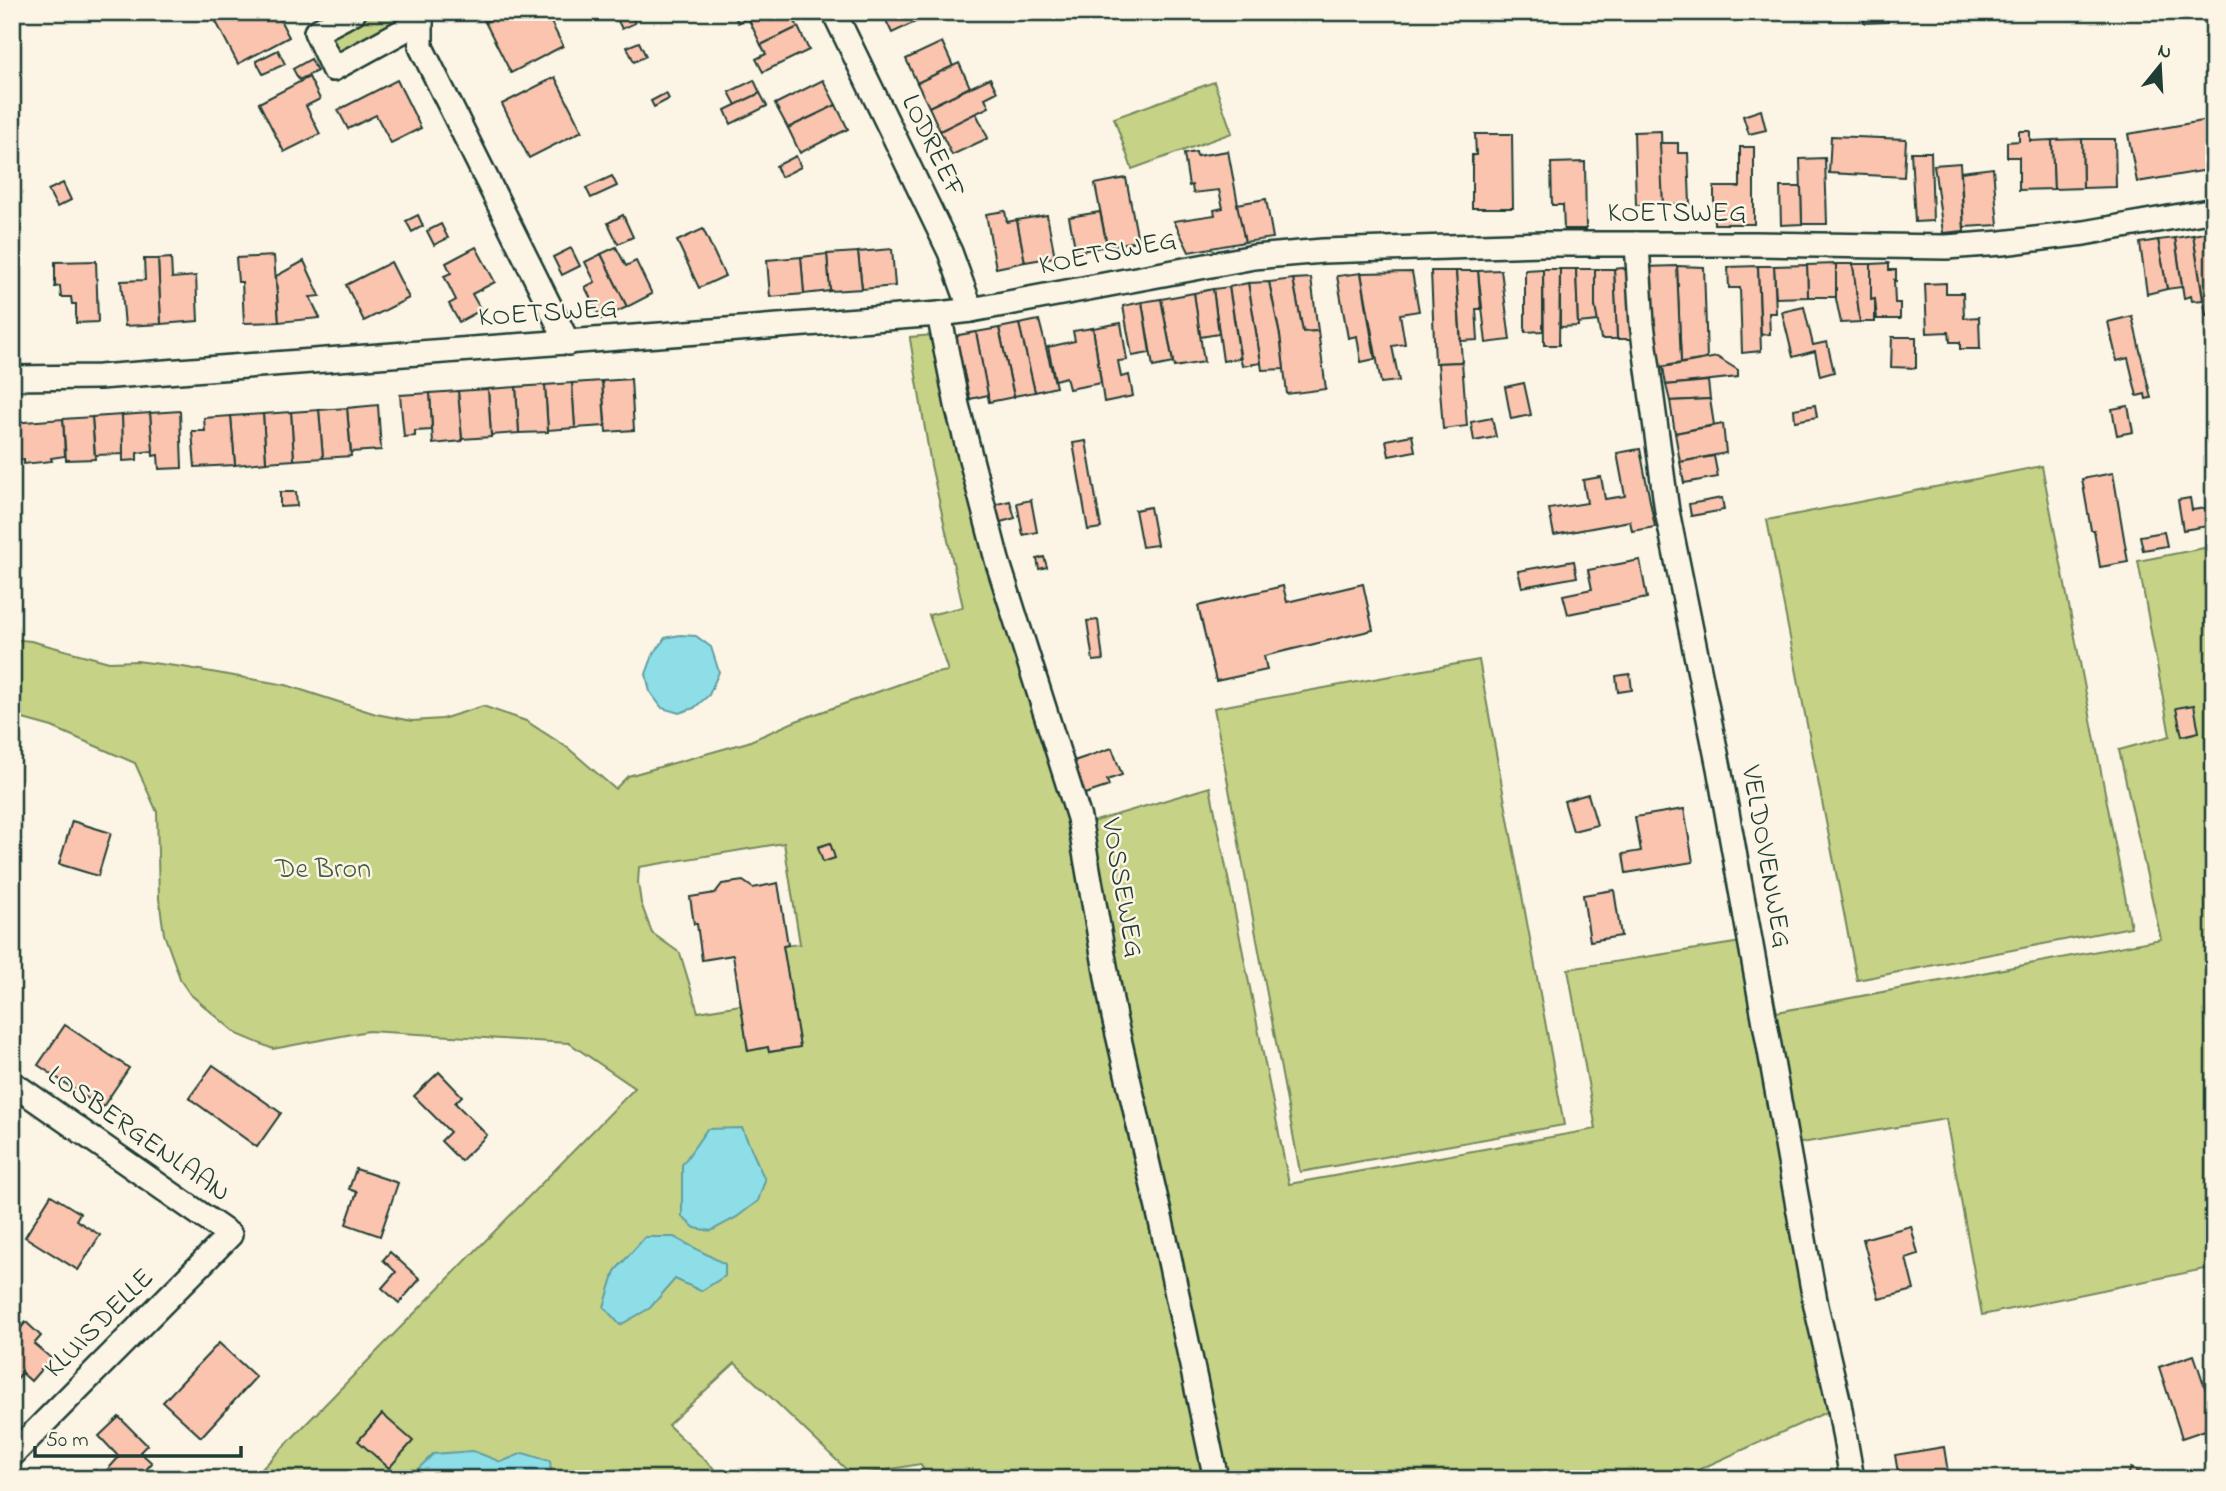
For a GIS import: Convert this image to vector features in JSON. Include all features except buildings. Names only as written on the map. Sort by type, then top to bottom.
[{"type":"street","points":[[354,12],[316,33],[333,68],[421,17]]},
{"type":"street","name":"LODREEF","points":[[834,12],[950,252],[971,310]]},
{"type":"street","points":[[421,17],[421,47],[568,343]]},
{"type":"street","name":"KOETSWEG","points":[[12,378],[99,377],[939,314],[1254,257],[1323,251],[1542,244],[1946,247],[2084,233],[2214,210]]},
{"type":"street","name":"VELDOVENWEG","points":[[1637,244],[1642,324],[1667,510],[1719,768],[1816,1306],[1839,1405],[1852,1479]]},
{"type":"street","name":"VOSSEWEG","points":[[939,314],[957,405],[998,560],[1079,818],[1114,1017],[1216,1479]]},
{"type":"street","name":"LOSBERGENLAAN","points":[[12,1083],[230,1235]]},
{"type":"street","name":"KLUISDELLE","points":[[12,1455],[230,1235]]},
{"type":"green space","points":[[354,12],[421,12],[333,68],[316,32]]},
{"type":"green space","points":[[1214,82],[1232,133],[1132,169],[1114,118]]},
{"type":"green space","name":"De Bron","points":[[933,335],[1075,827],[1210,787],[1289,1184],[1596,1129],[1568,969],[1761,939],[1777,1012],[2161,939],[2119,750],[2170,736],[2138,561],[2214,546],[2214,1267],[1982,1315],[1946,1119],[1777,1147],[1827,1412],[1678,1479],[1227,1479],[1192,1331],[1209,1479],[930,1479],[920,1464],[853,1476],[735,1363],[668,1425],[725,1479],[252,1479],[635,1088],[569,1043],[368,1031],[273,1049],[237,1034],[190,994],[181,981],[164,934],[159,899],[157,812],[135,763],[52,727],[12,716],[12,639],[31,641],[109,662],[137,661],[286,685],[376,714],[412,721],[442,719],[483,706],[526,721],[568,748],[615,789],[628,776],[748,742],[796,721],[925,675],[948,671],[929,615],[963,607],[931,465],[910,337]],"holes":[[[784,843],[800,944],[783,946],[800,1047],[769,1052],[768,1047],[748,1050],[741,1005],[698,1012],[680,953],[652,933],[641,903],[639,867]]]},
{"type":"green space","points":[[2042,466],[2131,927],[1857,980],[1767,520]]},
{"type":"green space","points":[[1479,660],[1564,1125],[1300,1172],[1214,708]]},
{"type":"water","points":[[696,636],[711,647],[719,672],[709,695],[694,708],[679,713],[662,708],[650,692],[646,674],[653,655],[665,638]]},
{"type":"water","points":[[742,1128],[765,1180],[758,1201],[737,1217],[711,1231],[695,1228],[682,1217],[682,1165],[707,1129]]},
{"type":"water","points":[[645,1237],[674,1237],[725,1264],[725,1276],[701,1291],[675,1279],[650,1308],[620,1325],[604,1307],[615,1271]]},
{"type":"water","points":[[473,1451],[501,1462],[523,1453],[550,1461],[551,1472],[538,1479],[408,1479],[433,1454]]}]
